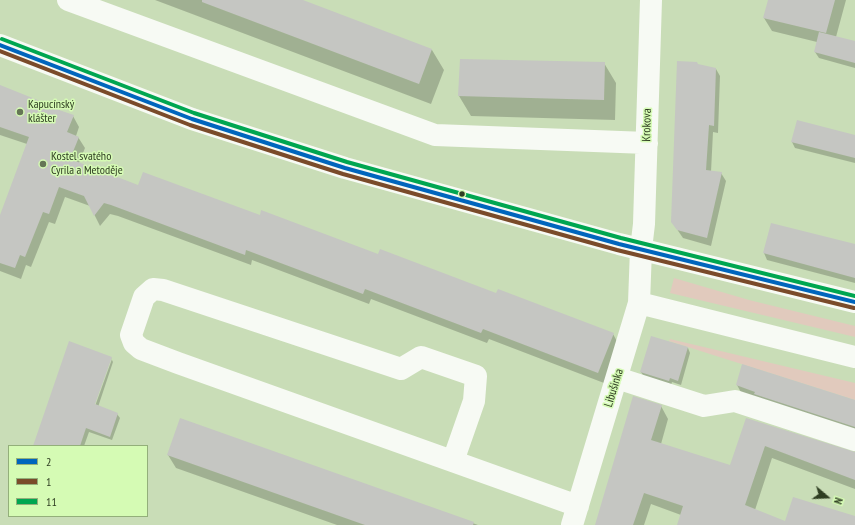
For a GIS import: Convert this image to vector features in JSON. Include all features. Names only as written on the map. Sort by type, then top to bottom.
[{"type":"street","points":[[68,0],[435,134],[647,143]]},
{"type":"street","name":"Krokova","points":[[641,249],[644,224],[651,0]]},
{"type":"street","points":[[0,45],[192,119],[345,168],[641,249],[855,302]]},
{"type":"street","name":"Libušinka","points":[[575,515],[639,304],[641,249]]},
{"type":"street","points":[[453,461],[474,401],[476,376],[420,357],[401,369],[163,290],[153,289],[144,296],[131,335],[134,343],[141,349],[453,461],[575,515]]},
{"type":"street","points":[[639,304],[855,357]]},
{"type":"street","points":[[617,378],[704,406],[735,401],[855,440]]},
{"type":"shaded area","points":[[674,278],[749,300],[855,326],[855,337],[670,293]]},
{"type":"shaded area","points":[[670,339],[855,383],[855,400],[669,341]]},
{"type":"building","points":[[202,0],[303,0],[432,49],[419,84],[202,2]]},
{"type":"building","points":[[768,0],[835,0],[826,33],[763,18]]},
{"type":"building","points":[[819,32],[855,41],[855,63],[814,52]]},
{"type":"building","points":[[460,59],[605,62],[604,100],[458,96]]},
{"type":"building","points":[[677,61],[697,62],[698,64],[716,68],[714,126],[709,125],[706,170],[722,172],[707,238],[677,230],[671,222]]},
{"type":"building","points":[[0,85],[45,103],[44,105],[74,115],[67,132],[79,137],[70,159],[138,185],[143,172],[260,215],[261,210],[378,254],[380,249],[496,293],[498,289],[614,333],[598,373],[483,329],[481,333],[365,289],[363,294],[246,250],[245,255],[111,205],[104,203],[94,216],[84,196],[59,187],[49,214],[43,212],[25,257],[20,255],[15,268],[0,263],[0,215],[29,137],[0,127]]},
{"type":"building","points":[[797,120],[855,135],[855,158],[791,142]]},
{"type":"building","points":[[771,223],[855,244],[855,278],[763,253]]},
{"type":"building","points":[[651,336],[688,347],[678,381],[670,378],[669,381],[640,372]]},
{"type":"building","points":[[69,341],[112,357],[95,404],[118,413],[110,437],[86,428],[80,445],[33,445]]},
{"type":"building","points":[[742,364],[855,400],[855,427],[754,394],[755,392],[736,385]]},
{"type":"building","points":[[633,396],[662,405],[651,440],[730,465],[746,418],[855,452],[855,480],[765,446],[745,505],[785,521],[793,497],[855,516],[855,525],[677,525],[683,506],[644,493],[633,525],[595,525]]},
{"type":"building","points":[[180,418],[474,522],[473,525],[365,525],[167,455]]},
{"type":"transit line","name":"11","points":[[2,39],[194,113],[347,162],[621,238],[855,296]]},
{"type":"transit line","name":"2","points":[[0,45],[192,119],[345,168],[619,244],[855,302]]},
{"type":"transit line","name":"1","points":[[0,51],[190,125],[343,174],[617,250],[854,308]]},
{"type":"place","name":"Kapucínský klášter","points":[[20,112]]},
{"type":"place","name":"Kostel svatého Cyrila a Metoděje","points":[[43,164]]}]
